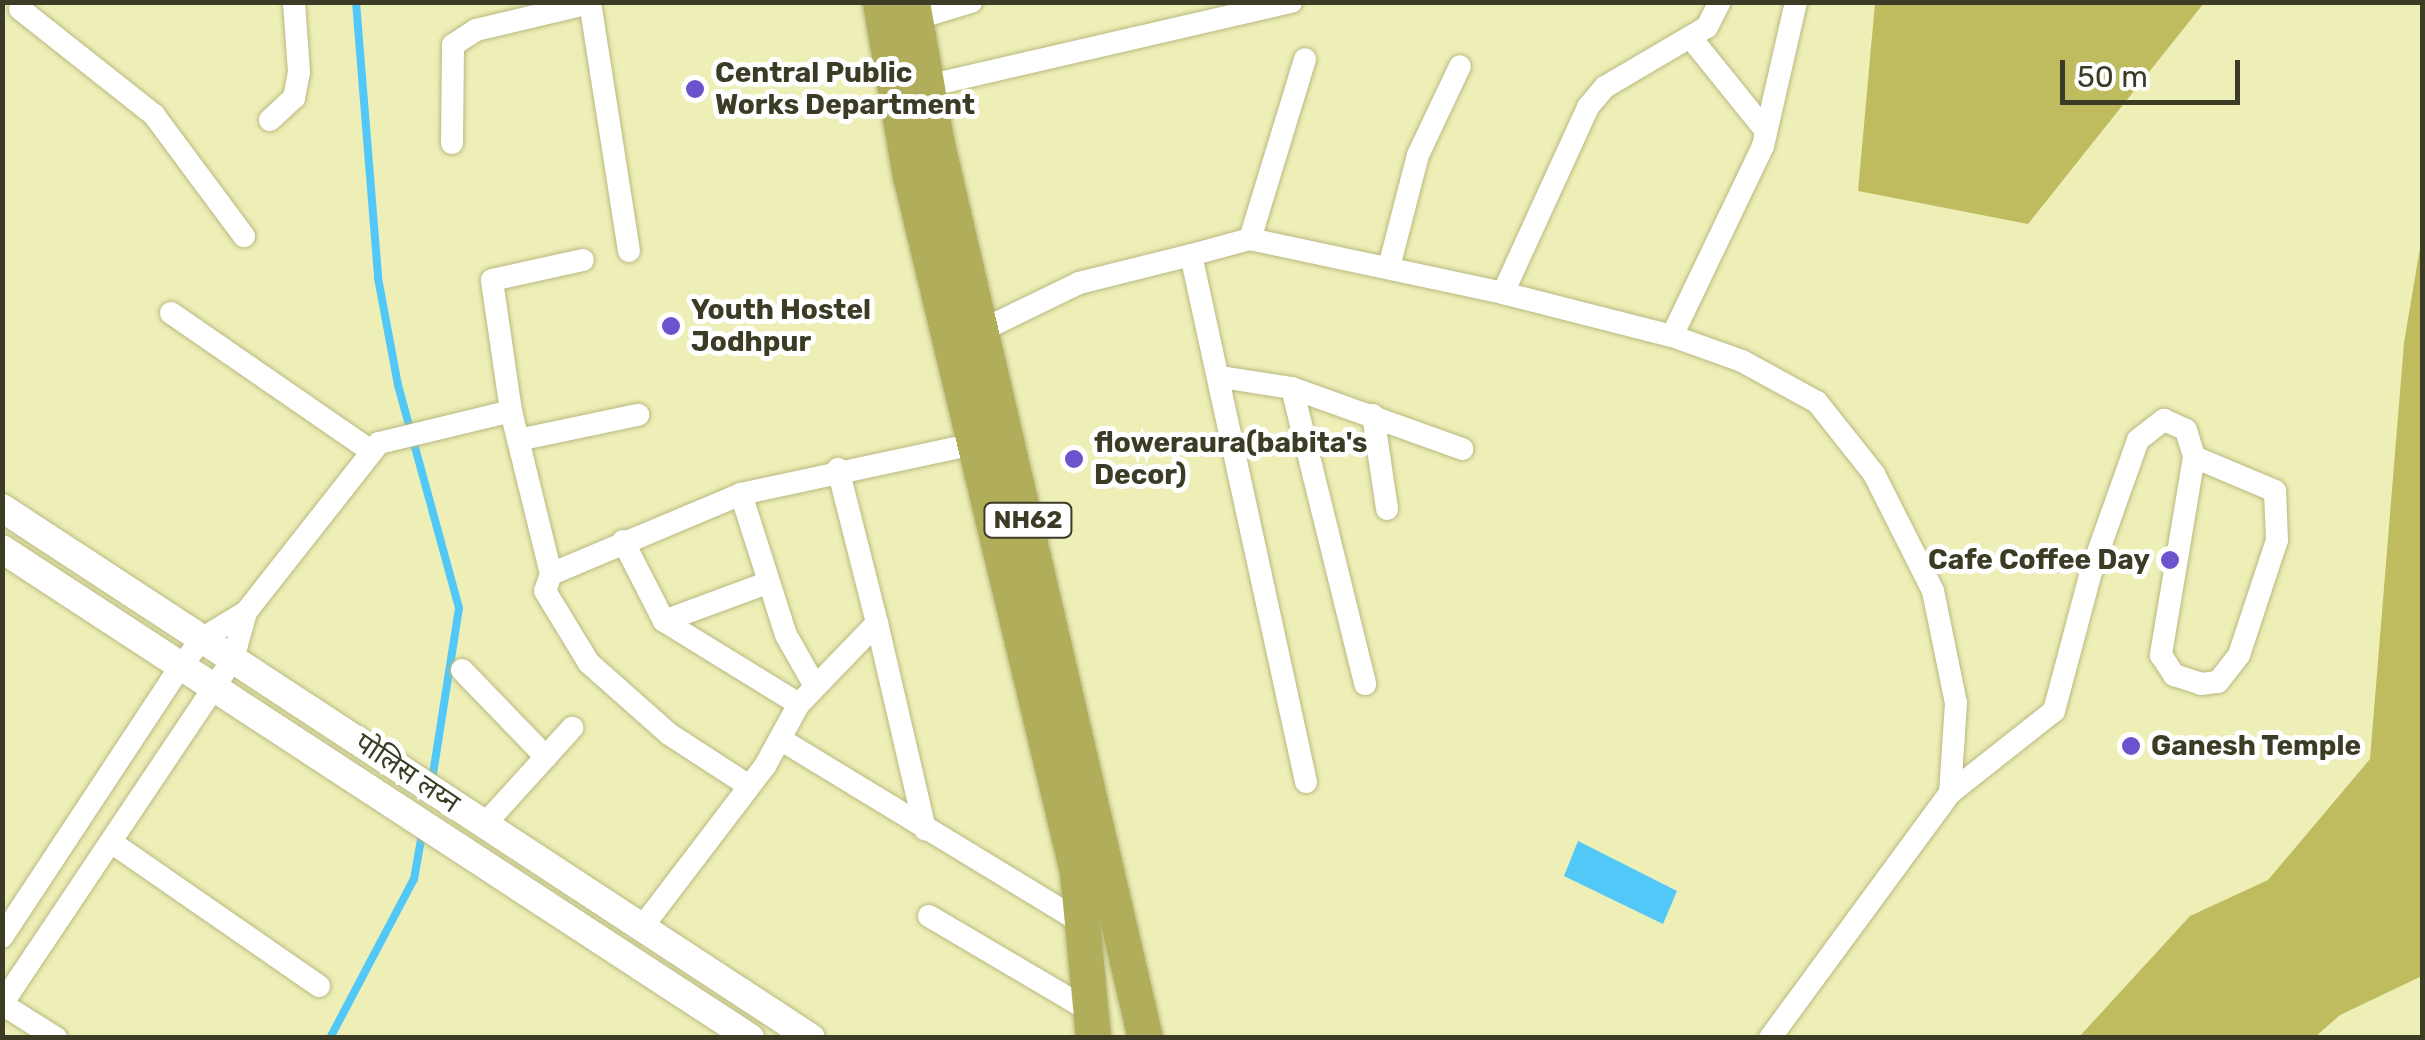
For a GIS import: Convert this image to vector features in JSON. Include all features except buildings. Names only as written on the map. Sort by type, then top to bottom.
[{"type":"highway","name":"NH62","points":[[880,2],[910,174],[966,337],[1144,1038]]},
{"type":"highway","name":"NH62","points":[[914,11],[966,337],[974,444],[1086,925],[1092,1025]]},
{"type":"street","points":[[270,120],[294,98],[299,72],[294,2]]},
{"type":"street","points":[[914,11],[971,2]]},
{"type":"street","points":[[927,86],[1291,2]]},
{"type":"street","points":[[1503,293],[1588,107],[1605,87],[1707,27],[1720,2]]},
{"type":"street","points":[[1672,336],[1766,131],[1796,2]]},
{"type":"street","points":[[452,143],[453,45],[476,30],[590,3],[630,252]]},
{"type":"street","points":[[19,5],[154,115],[244,236]]},
{"type":"street","points":[[1690,38],[1766,131]]},
{"type":"street","points":[[1250,239],[1305,59]]},
{"type":"street","points":[[1389,266],[1418,154],[1460,66]]},
{"type":"street","points":[[966,337],[1079,283],[1250,239],[1503,293],[1672,336],[1742,361],[1818,402],[1874,474],[1933,591],[1946,639],[1956,703],[1950,792]]},
{"type":"street","points":[[1191,255],[1306,782]]},
{"type":"street","points":[[582,260],[492,280],[511,411],[552,574],[545,591],[589,663],[669,734],[749,786]]},
{"type":"street","points":[[171,313],[374,446]]},
{"type":"street","points":[[1220,377],[1292,388],[1462,449]]},
{"type":"street","points":[[1292,388],[1364,684]]},
{"type":"street","points":[[2,936],[181,666],[203,638],[246,612],[374,446],[424,428],[511,411]]},
{"type":"street","points":[[518,440],[638,415]]},
{"type":"street","points":[[1373,415],[1387,509]]},
{"type":"street","points":[[1770,1038],[1950,792],[2054,711],[2091,572],[2138,440],[2164,420],[2175,421],[2186,430],[2194,458],[2161,655],[2174,675],[2201,684],[2218,682],[2239,654],[2277,540],[2275,491],[2194,458]]},
{"type":"street","points":[[552,574],[741,494],[838,469],[974,444]]},
{"type":"street","points":[[838,469],[925,829]]},
{"type":"street","points":[[741,494],[766,583],[807,694]]},
{"type":"street","name":"पोलिस लय्न","points":[[2,508],[812,1038]]},
{"type":"street","points":[[624,541],[664,622],[807,694]]},
{"type":"street","points":[[2,549],[374,796],[750,1038]]},
{"type":"street","points":[[664,622],[766,583]]},
{"type":"street","points":[[56,1038],[3,1004],[214,689],[233,658],[246,612]]},
{"type":"street","points":[[643,926],[749,786],[807,694],[877,622]]},
{"type":"street","points":[[462,670],[546,757]]},
{"type":"street","points":[[478,820],[572,728]]},
{"type":"street","points":[[780,740],[1086,925]]},
{"type":"street","points":[[111,842],[320,986]]},
{"type":"street","points":[[929,916],[1092,1025]]},
{"type":"shaded area","points":[[1875,2],[2204,3],[2028,224],[1858,191]]},
{"type":"shaded area","points":[[2422,236],[2422,976],[2340,1015],[2315,1037],[2079,1037],[2190,916],[2268,880],[2370,759],[2404,343]]},
{"type":"water","points":[[1578,841],[1677,891],[1663,924],[1564,876]]},
{"type":"waterway","points":[[356,2],[378,278],[398,385],[459,608],[432,781]]},
{"type":"waterway","points":[[330,1038],[414,879],[422,834]]},
{"type":"place","name":"Central Public Works Department","points":[[695,89]]},
{"type":"place","name":"Youth Hostel Jodhpur","points":[[671,326]]},
{"type":"place","name":"floweraura(babita's Decor)","points":[[1074,459]]},
{"type":"place","name":"Cafe Coffee Day","points":[[2170,560]]},
{"type":"place","name":"Ganesh Temple","points":[[2131,746]]}]
